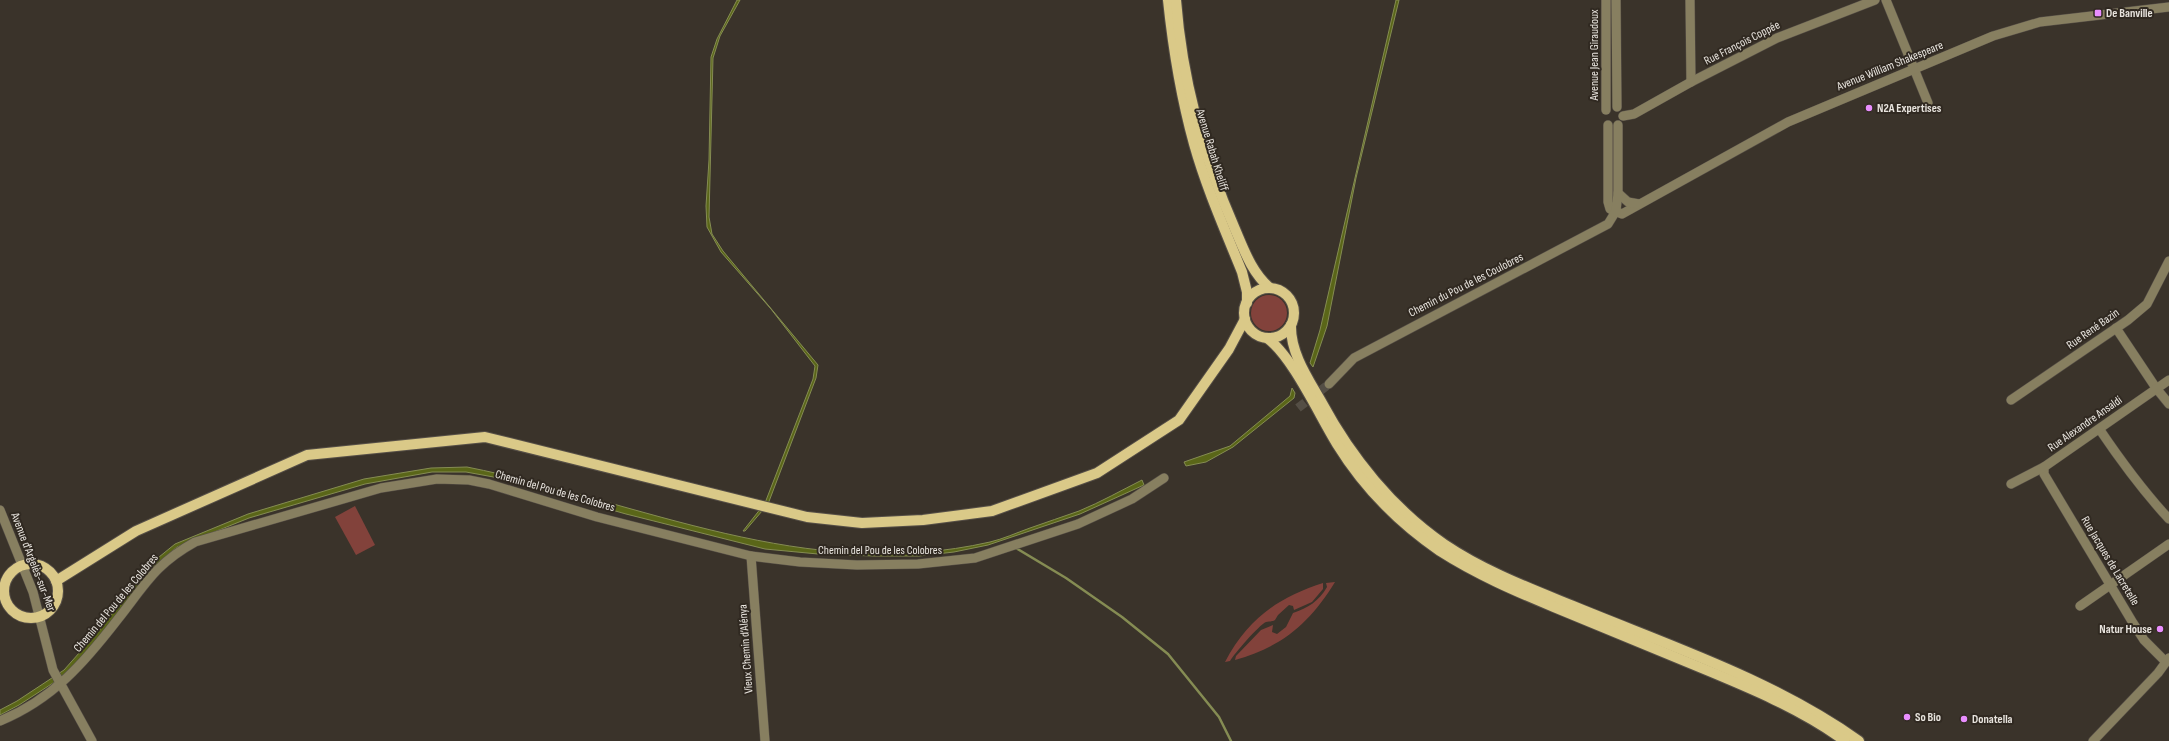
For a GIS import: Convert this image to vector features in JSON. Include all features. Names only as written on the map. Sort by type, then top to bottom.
[{"type":"main road","name":"Avenue Rabah Kheliff","points":[[1168,0],[1171,33],[1182,95],[1194,144],[1242,272],[1247,292],[1247,303]]},
{"type":"main road","name":"Avenue Rabah Kheliff","points":[[1176,0],[1185,65],[1202,144],[1220,195],[1250,263],[1264,283],[1270,288]]},
{"type":"main road","points":[[56,581],[136,531],[307,455],[485,437],[807,517],[862,523],[923,520],[992,511],[1097,473],[1179,420],[1229,349],[1245,319],[1247,303],[1256,292],[1270,288],[1284,293],[1293,304],[1294,318],[1291,325],[1281,335],[1267,338],[1256,335],[1242,336],[1229,349]]},
{"type":"main road","points":[[1245,319],[1247,325],[1256,335]]},
{"type":"main road","points":[[1291,325],[1291,335],[1304,369],[1344,439],[1368,473],[1393,500],[1416,523],[1444,544],[1472,561],[1513,581],[1752,680],[1828,720],[1859,741]]},
{"type":"main road","points":[[1267,338],[1282,353],[1337,445],[1363,481],[1411,530],[1439,550],[1467,568],[1507,587],[1749,688],[1792,708],[1845,741]]},
{"type":"main road","points":[[23,566],[38,566],[44,568],[56,581],[56,599],[51,609],[41,616],[23,617],[3,602],[2,590],[11,574],[23,566]]},
{"type":"street","name":"Avenue Jean Giraudoux","points":[[1606,0],[1606,110]]},
{"type":"street","name":"Avenue Jean Giraudoux","points":[[1616,0],[1617,107]]},
{"type":"street","points":[[1690,0],[1691,82]]},
{"type":"street","name":"Rue François Coppée","points":[[1623,116],[1634,114],[1691,82],[1777,38],[1875,0]]},
{"type":"street","points":[[1886,0],[1913,70],[1928,103]]},
{"type":"street","name":"Avenue William Shakespeare","points":[[1616,211],[1622,214],[1788,122],[1993,36],[2040,22],[2169,7]]},
{"type":"street","points":[[1616,211],[1610,209],[1608,202],[1613,125],[1623,116],[1623,112],[1617,107],[1606,110],[1604,117],[1613,125],[1618,193],[1616,211]]},
{"type":"street","points":[[1618,193],[1628,202],[1639,204]]},
{"type":"street","points":[[1616,211],[1628,202]]},
{"type":"street","name":"Chemin du Pou de les Coulobres","points":[[1329,384],[1354,358],[1608,224],[1616,211]]},
{"type":"street","name":"Rue René Bazin","points":[[2012,400],[2116,328],[2147,304],[2169,261]]},
{"type":"street","points":[[2116,328],[2156,388],[2169,404]]},
{"type":"street","name":"Rue Alexandre Ansaldi","points":[[2011,484],[2044,467],[2100,430],[2169,380]]},
{"type":"street","points":[[2100,430],[2152,501],[2169,519]]},
{"type":"street","name":"Rue Jacques de Lacretelle","points":[[2044,467],[2044,474],[2110,586],[2144,640],[2168,663]]},
{"type":"street","name":"Chemin del Pou de les Colobres","points":[[0,721],[16,714],[61,685],[114,624],[150,577],[167,559],[178,551],[209,538],[381,488],[437,479],[468,480],[502,488],[597,517],[751,556],[800,562],[857,565],[918,564],[975,558],[1078,524],[1132,499],[1164,478]]},
{"type":"street","name":"Avenue d'Argelès-sur-Mer","points":[[0,510],[23,566],[41,616],[54,670],[92,741]]},
{"type":"street","points":[[2080,606],[2169,544]]},
{"type":"street","name":"Vieux Chemin d’Alénya","points":[[751,556],[765,741]]},
{"type":"street","points":[[2093,741],[2168,663]]},
{"type":"shaded area","points":[[737,0],[740,0],[720,36],[713,58],[709,217],[712,234],[723,251],[818,365],[816,378],[768,504],[745,531],[743,531],[765,503],[813,379],[815,366],[771,309],[721,252],[707,227],[706,206],[709,160],[711,57],[717,39]]},
{"type":"shaded area","points":[[1396,0],[1399,0],[1356,178],[1327,326],[1313,367],[1310,363],[1320,330]]},
{"type":"shaded area","points":[[1273,295],[1282,300],[1286,306],[1286,320],[1282,326],[1273,331],[1265,331],[1256,326],[1252,320],[1251,309],[1256,300],[1262,296]]},
{"type":"shaded area","points":[[1292,388],[1295,393],[1294,398],[1233,447],[1206,462],[1186,466],[1184,462],[1230,446],[1290,396]]},
{"type":"shaded area","points":[[467,467],[532,482],[725,533],[790,546],[855,553],[922,552],[990,542],[1079,511],[1142,480],[1144,485],[1080,514],[988,545],[954,552],[919,556],[874,556],[818,554],[765,549],[626,514],[499,478],[466,472],[432,472],[365,484],[249,518],[177,547],[151,569],[106,629],[67,674],[19,705],[0,715],[0,710],[17,701],[64,670],[103,626],[148,566],[175,544],[248,514],[364,479],[431,468]]},
{"type":"shaded area","points":[[355,506],[375,545],[356,555],[335,517]]},
{"type":"shaded area","points":[[1335,582],[1315,610],[1293,632],[1267,648],[1252,655],[1235,660],[1236,656],[1261,630],[1273,625],[1272,632],[1277,634],[1286,627],[1293,613],[1304,609],[1317,600],[1327,587],[1326,583]]},
{"type":"shaded area","points":[[1323,583],[1323,589],[1312,602],[1294,610],[1293,606],[1289,605],[1278,615],[1275,620],[1266,622],[1258,628],[1236,652],[1230,661],[1225,662],[1244,634],[1265,612],[1292,596]]},
{"type":"waterway","points":[[1016,548],[1066,578],[1122,617],[1168,654],[1219,717],[1231,741]]},
{"type":"tunnel","points":[[1298,408],[1329,384]]},
{"type":"place","name":"De Banville","points":[[2098,13]]},
{"type":"place","name":"N2A Expertises","points":[[1869,108]]},
{"type":"place","name":"Natur House","points":[[2160,629]]},
{"type":"place","name":"So Bio","points":[[1907,717]]},
{"type":"place","name":"Donatella","points":[[1964,719]]}]
